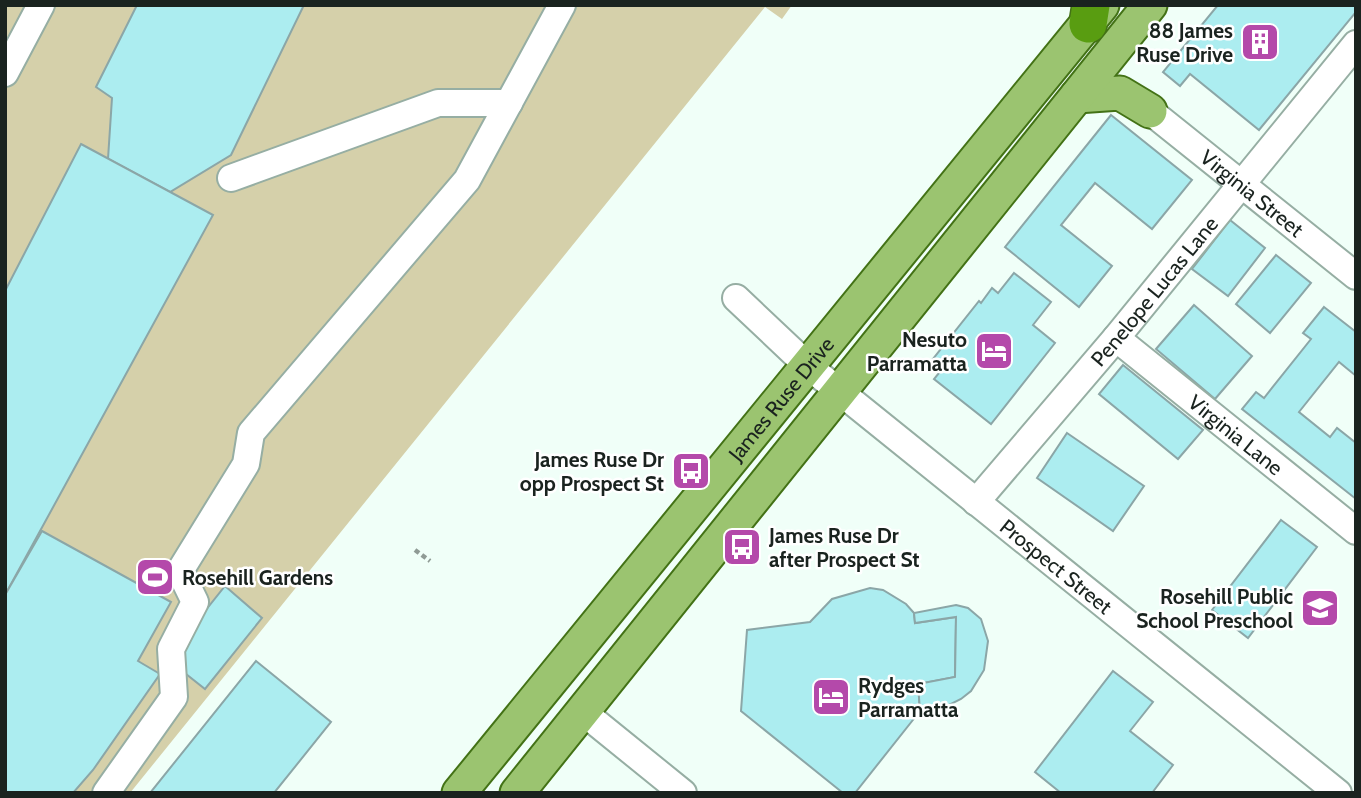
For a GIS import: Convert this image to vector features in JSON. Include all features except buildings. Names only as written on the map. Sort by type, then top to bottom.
[{"type":"main road","name":"James Ruse Drive","points":[[517,793],[842,392],[1150,5]]},
{"type":"main road","name":"James Ruse Drive","points":[[459,793],[1094,11]]},
{"type":"main road","points":[[1077,96],[1120,93],[1150,111]]},
{"type":"street","points":[[5,73],[41,5]]},
{"type":"street","points":[[106,793],[174,697],[171,649],[195,602],[180,571],[246,464],[251,433],[467,180],[562,5]]},
{"type":"street","name":"Penelope Lucas Lane","points":[[976,502],[1116,338],[1356,44]]},
{"type":"street","points":[[231,178],[438,103],[509,103]]},
{"type":"street","name":"Virginia Street","points":[[1150,111],[1356,276]]},
{"type":"street","name":"Prospect Street","points":[[736,298],[808,366],[1338,793]]},
{"type":"street","name":"Virginia Lane","points":[[1116,338],[1356,531]]},
{"type":"street","points":[[583,712],[683,793]]},
{"type":"path","points":[[415,550],[430,561]]},
{"type":"shaded area","name":"Rosehill Gardens","points":[[5,5],[792,5],[782,19],[765,7],[130,793],[5,793]]},
{"type":"place","name":"88 James Ruse Drive","points":[[1260,42]]},
{"type":"place","name":"Nesuto Parramatta","points":[[994,351]]},
{"type":"place","name":"James Ruse Dr opp Prospect St","points":[[691,471]]},
{"type":"place","name":"James Ruse Dr after Prospect St","points":[[742,547]]},
{"type":"place","name":"Rosehill Gardens","points":[[155,577]]},
{"type":"place","name":"Rosehill Public School Preschool","points":[[1320,608]]},
{"type":"place","name":"Rydges Parramatta","points":[[831,697]]}]
